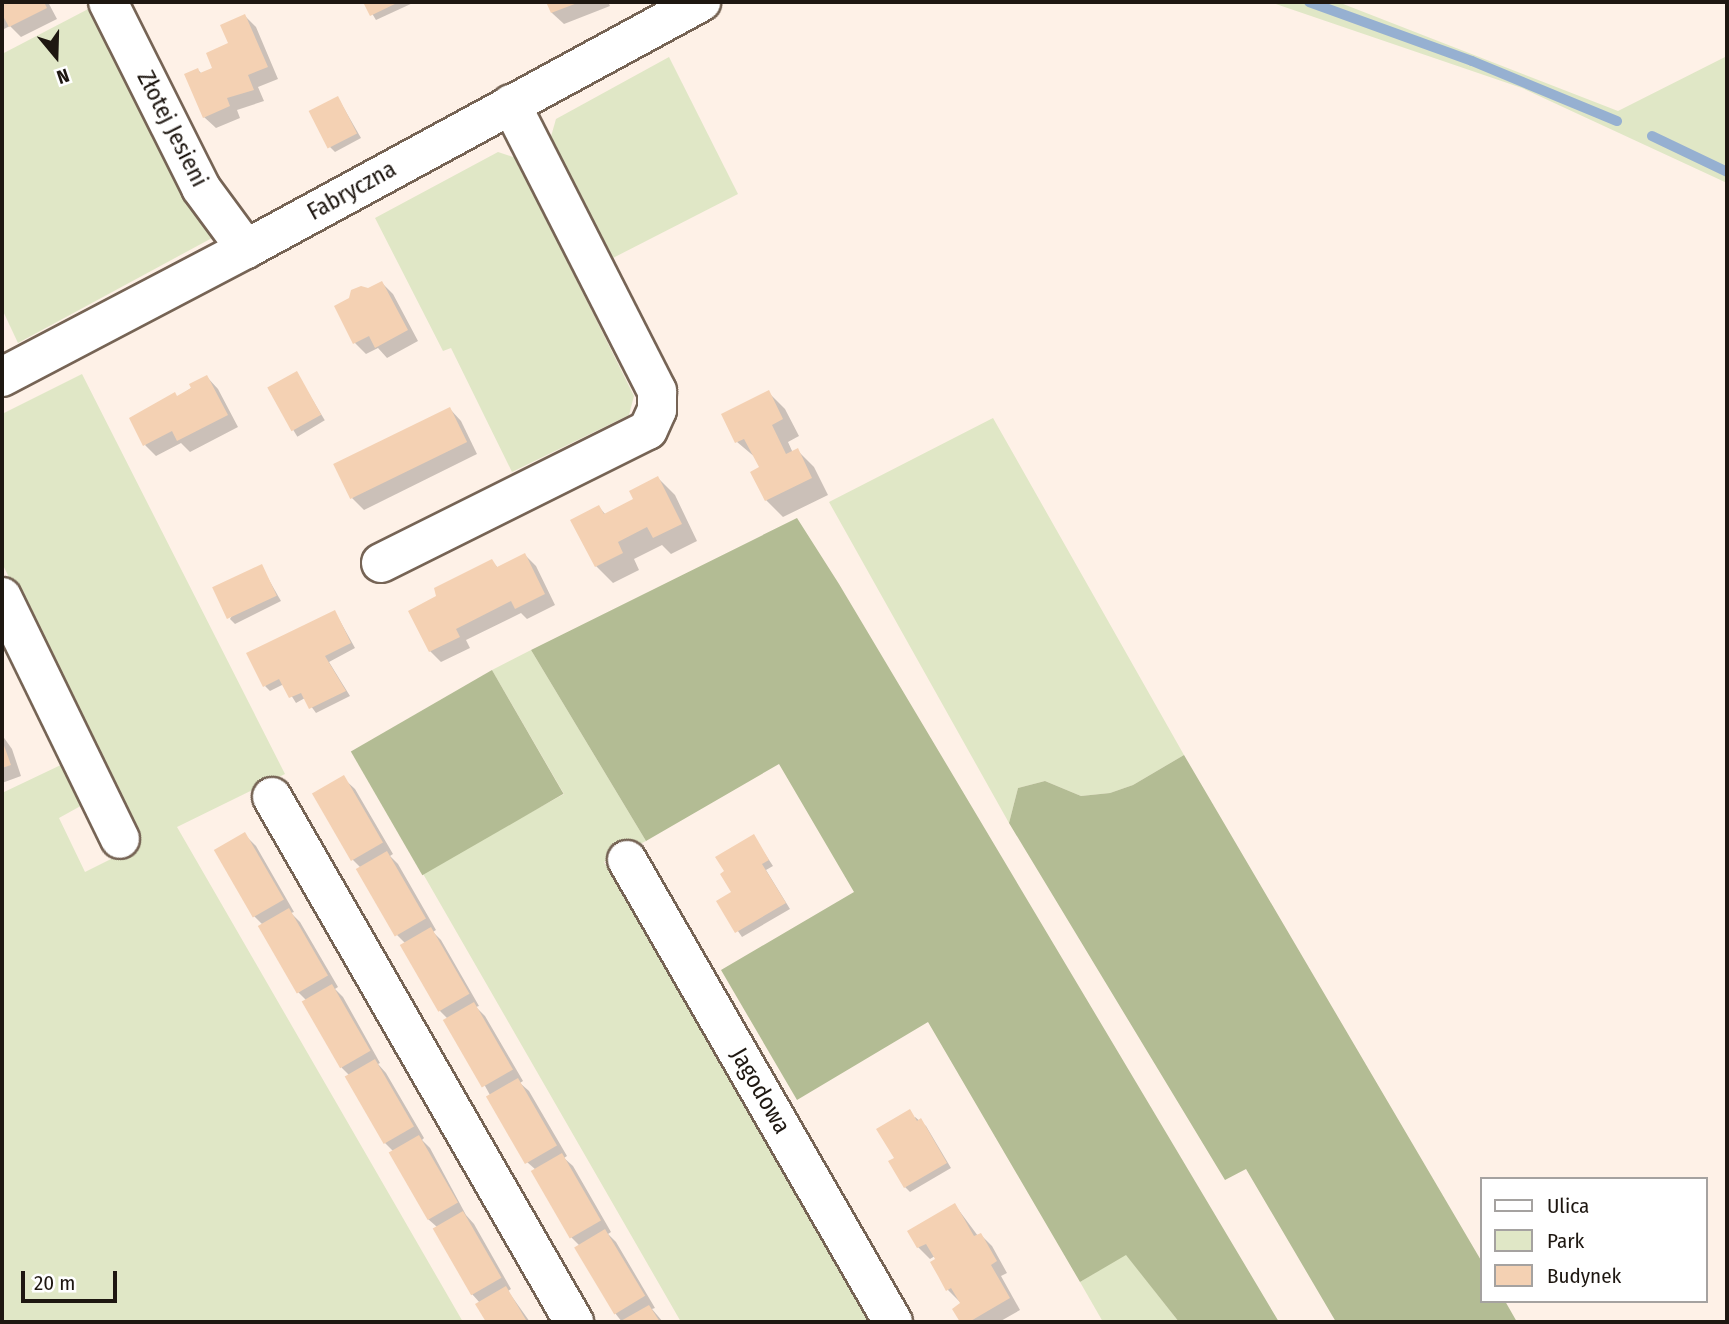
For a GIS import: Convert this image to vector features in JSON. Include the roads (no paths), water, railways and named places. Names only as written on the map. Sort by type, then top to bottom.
[{"type":"street","name":"Złotej Jesieni","points":[[108,2],[201,188],[246,249]]},
{"type":"street","name":"Fabryczna","points":[[2,377],[246,249],[701,2]]},
{"type":"street","points":[[381,563],[648,430],[657,410],[657,391],[511,104]]},
{"type":"street","points":[[2,597],[120,839]]},
{"type":"street","points":[[272,797],[574,1322]]},
{"type":"street","name":"Jagodowa","points":[[627,860],[892,1322]]},
{"type":"waterway","points":[[1309,2],[1472,61],[1617,121]]},
{"type":"waterway","points":[[1652,136],[1727,172]]}]
